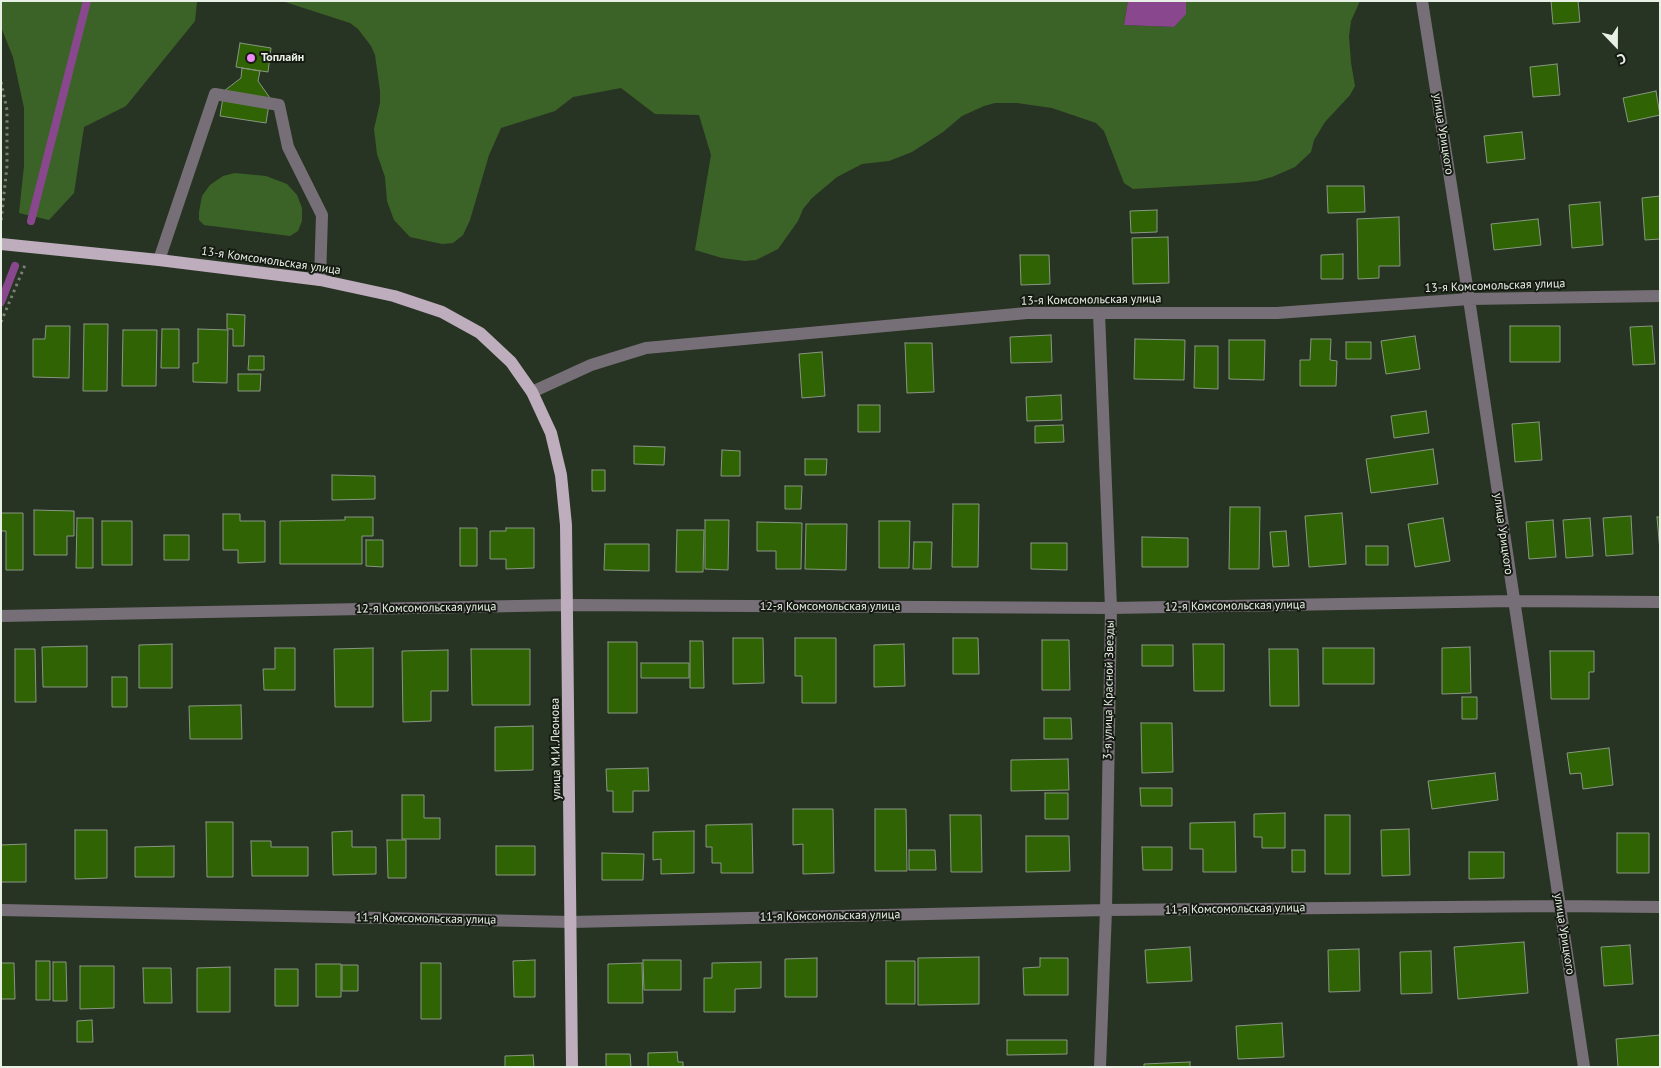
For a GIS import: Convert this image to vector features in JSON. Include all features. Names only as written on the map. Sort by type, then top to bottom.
[{"type":"main road","name":"13-я Комсомольская улица","points":[[1,244],[159,260],[320,280],[394,296],[442,312],[480,333],[511,362],[532,392],[551,433]]},
{"type":"main road","name":"улица М.И.Леонова","points":[[551,433],[562,483],[566,525],[572,1067]]},
{"type":"street","name":"улица Урицкого","points":[[1422,1],[1469,299],[1584,1067]]},
{"type":"street","points":[[159,260],[214,94],[279,105],[288,147],[322,215],[320,280]]},
{"type":"street","name":"13-я Комсомольская улица","points":[[532,392],[591,365],[646,348],[1027,313],[1277,313],[1469,299],[1660,296]]},
{"type":"street","name":"3-я улица Красной Звезды","points":[[1099,313],[1111,608],[1106,910],[1100,1067]]},
{"type":"street","name":"12-я Комсомольская улица","points":[[1,616],[568,605],[1111,608],[1513,601],[1660,602]]},
{"type":"street","name":"11-я Комсомольская улица","points":[[1,910],[571,922],[1106,910],[1560,906],[1660,908]]},
{"type":"path","points":[[1,82],[7,110],[7,166],[1,222]]},
{"type":"path","points":[[1,322],[32,248]]},
{"type":"green space","points":[[1,1],[197,1],[195,21],[126,106],[84,127],[74,193],[49,220],[19,213],[24,166],[24,108],[13,57],[1,27]]},
{"type":"green space","points":[[282,1],[1128,1],[1124,25],[1174,27],[1185,14],[1186,1],[1360,1],[1351,21],[1349,36],[1355,86],[1350,95],[1325,122],[1314,140],[1311,152],[1295,167],[1272,177],[1257,181],[1235,183],[1133,189],[1124,183],[1104,131],[1096,123],[1052,108],[1017,103],[995,103],[962,116],[943,132],[912,152],[889,161],[862,164],[837,177],[812,198],[778,249],[756,260],[745,261],[722,258],[695,250],[711,155],[699,115],[655,114],[621,88],[573,97],[555,111],[501,128],[489,155],[470,220],[463,235],[453,243],[442,244],[410,237],[394,220],[387,201],[385,177],[377,154],[374,129],[380,103],[380,91],[375,55],[371,46],[358,29],[350,23]]},
{"type":"green space","points":[[235,173],[266,176],[287,184],[297,195],[302,208],[302,221],[298,231],[290,236],[204,225],[199,220],[202,196],[210,185],[223,176]]},
{"type":"shaded area","points":[[1128,1],[1186,1],[1186,14],[1174,27],[1124,25]]},
{"type":"building","points":[[1551,1],[1578,1],[1580,22],[1553,24]]},
{"type":"building","points":[[240,43],[271,48],[268,72],[236,67]]},
{"type":"building","points":[[1557,64],[1560,95],[1533,97],[1530,67]]},
{"type":"building","points":[[242,68],[260,71],[258,81],[270,98],[266,123],[220,116],[224,91],[241,78]]},
{"type":"building","points":[[1656,91],[1660,115],[1628,122],[1623,98]]},
{"type":"building","points":[[1522,132],[1525,159],[1487,163],[1484,136]]},
{"type":"building","points":[[1327,186],[1364,186],[1365,212],[1328,213]]},
{"type":"building","points":[[1660,196],[1660,239],[1645,240],[1642,198]]},
{"type":"building","points":[[1600,202],[1603,245],[1572,248],[1569,205]]},
{"type":"building","points":[[1157,210],[1157,232],[1131,233],[1130,211]]},
{"type":"building","points":[[1399,217],[1400,266],[1379,266],[1379,278],[1358,279],[1357,219]]},
{"type":"building","points":[[1538,219],[1541,245],[1494,250],[1491,224]]},
{"type":"building","points":[[1168,237],[1169,283],[1133,284],[1132,238]]},
{"type":"building","points":[[1343,254],[1343,279],[1321,279],[1321,255]]},
{"type":"building","points":[[1020,255],[1049,255],[1050,284],[1021,285]]},
{"type":"building","points":[[227,314],[245,315],[244,346],[233,346],[233,329],[227,329]]},
{"type":"building","points":[[84,324],[108,324],[107,391],[83,391]]},
{"type":"building","points":[[46,326],[70,326],[69,378],[33,377],[33,339],[45,339]]},
{"type":"building","points":[[1510,326],[1560,326],[1560,362],[1510,362]]},
{"type":"building","points":[[1652,326],[1655,364],[1633,365],[1630,327]]},
{"type":"building","points":[[162,329],[179,329],[179,368],[161,368]]},
{"type":"building","points":[[198,329],[228,330],[227,383],[193,382],[193,363],[198,363]]},
{"type":"building","points":[[123,330],[157,330],[156,386],[122,386]]},
{"type":"building","points":[[1051,335],[1052,362],[1011,363],[1010,337]]},
{"type":"building","points":[[1415,336],[1420,369],[1386,374],[1381,341]]},
{"type":"building","points":[[1135,339],[1185,340],[1184,380],[1134,379]]},
{"type":"building","points":[[1311,339],[1331,339],[1330,360],[1337,361],[1336,386],[1300,386],[1300,360],[1310,360]]},
{"type":"building","points":[[1229,340],[1265,340],[1264,380],[1229,379]]},
{"type":"building","points":[[1346,342],[1371,342],[1371,359],[1346,359]]},
{"type":"building","points":[[905,343],[932,343],[934,392],[907,393]]},
{"type":"building","points":[[1195,346],[1218,346],[1218,389],[1194,388]]},
{"type":"building","points":[[822,352],[825,396],[802,398],[799,354]]},
{"type":"building","points":[[249,356],[264,356],[264,370],[248,370]]},
{"type":"building","points":[[238,374],[261,374],[260,391],[238,391]]},
{"type":"building","points":[[1061,395],[1062,420],[1027,421],[1026,397]]},
{"type":"building","points":[[858,405],[880,405],[880,432],[858,432]]},
{"type":"building","points":[[1426,411],[1429,433],[1394,438],[1391,416]]},
{"type":"building","points":[[1539,422],[1542,460],[1515,462],[1512,424]]},
{"type":"building","points":[[1063,425],[1064,442],[1035,443],[1035,426]]},
{"type":"building","points":[[634,446],[665,447],[664,465],[634,464]]},
{"type":"building","points":[[1433,449],[1438,484],[1371,493],[1366,459]]},
{"type":"building","points":[[722,450],[740,451],[740,476],[721,476]]},
{"type":"building","points":[[805,459],[827,459],[826,475],[805,475]]},
{"type":"building","points":[[592,470],[605,470],[605,491],[592,491]]},
{"type":"building","points":[[332,475],[375,476],[375,499],[332,500]]},
{"type":"building","points":[[785,486],[802,486],[801,509],[785,509]]},
{"type":"building","points":[[953,504],[979,504],[978,567],[952,567]]},
{"type":"building","points":[[1230,507],[1260,507],[1259,569],[1229,569]]},
{"type":"building","points":[[34,510],[74,511],[74,536],[67,536],[67,555],[34,555]]},
{"type":"building","points":[[1,513],[23,513],[23,570],[6,570],[6,531],[1,531]]},
{"type":"building","points":[[1342,513],[1346,564],[1309,567],[1305,516]]},
{"type":"building","points":[[223,514],[240,514],[240,521],[265,521],[265,562],[238,563],[238,550],[223,550]]},
{"type":"building","points":[[1631,516],[1633,554],[1606,556],[1603,518]]},
{"type":"building","points":[[345,517],[373,517],[373,536],[362,536],[362,564],[280,564],[280,521],[345,520]]},
{"type":"building","points":[[1657,517],[1660,517],[1660,551]]},
{"type":"building","points":[[77,518],[93,518],[93,568],[76,568]]},
{"type":"building","points":[[1443,518],[1450,561],[1415,567],[1408,524]]},
{"type":"building","points":[[1590,518],[1593,556],[1566,558],[1563,520]]},
{"type":"building","points":[[705,520],[729,520],[728,570],[705,569]]},
{"type":"building","points":[[1553,520],[1556,557],[1529,559],[1526,522]]},
{"type":"building","points":[[102,521],[132,521],[132,565],[102,565]]},
{"type":"building","points":[[879,521],[910,521],[909,568],[879,568]]},
{"type":"building","points":[[757,522],[802,523],[801,569],[776,569],[776,551],[757,551]]},
{"type":"building","points":[[806,524],[847,524],[846,570],[805,569]]},
{"type":"building","points":[[460,528],[477,528],[477,566],[460,566]]},
{"type":"building","points":[[506,528],[534,528],[534,568],[506,569],[506,559],[490,559],[490,531],[506,531]]},
{"type":"building","points":[[677,530],[704,530],[703,572],[676,572]]},
{"type":"building","points":[[1286,531],[1289,566],[1273,567],[1270,532]]},
{"type":"building","points":[[164,535],[189,535],[189,560],[164,560]]},
{"type":"building","points":[[1142,537],[1188,538],[1188,567],[1142,567]]},
{"type":"building","points":[[366,540],[383,540],[383,567],[366,566]]},
{"type":"building","points":[[914,542],[932,542],[931,569],[913,569]]},
{"type":"building","points":[[1031,543],[1067,543],[1067,570],[1031,569]]},
{"type":"building","points":[[605,544],[649,544],[649,571],[604,570]]},
{"type":"building","points":[[1366,546],[1388,546],[1388,565],[1366,565]]},
{"type":"building","points":[[733,638],[763,638],[764,683],[733,684]]},
{"type":"building","points":[[795,638],[836,638],[836,703],[802,703],[802,676],[795,676]]},
{"type":"building","points":[[953,638],[978,638],[979,674],[953,674]]},
{"type":"building","points":[[1042,640],[1069,640],[1070,690],[1042,690]]},
{"type":"building","points":[[690,641],[703,641],[704,688],[690,688]]},
{"type":"building","points":[[608,642],[637,642],[637,713],[608,713]]},
{"type":"building","points":[[172,644],[172,688],[139,688],[139,645]]},
{"type":"building","points":[[904,644],[905,686],[874,687],[874,645]]},
{"type":"building","points":[[1193,644],[1224,644],[1224,691],[1194,691]]},
{"type":"building","points":[[1142,645],[1173,645],[1173,666],[1142,666]]},
{"type":"building","points":[[87,646],[87,687],[43,687],[42,647]]},
{"type":"building","points":[[1470,647],[1471,693],[1442,694],[1442,648]]},
{"type":"building","points":[[275,648],[295,648],[295,690],[264,690],[263,669],[275,669]]},
{"type":"building","points":[[373,648],[373,707],[335,707],[334,649]]},
{"type":"building","points":[[1323,648],[1374,648],[1374,684],[1323,684]]},
{"type":"building","points":[[15,649],[35,649],[36,702],[15,702]]},
{"type":"building","points":[[471,649],[530,649],[530,705],[472,705]]},
{"type":"building","points":[[1269,649],[1298,649],[1299,706],[1270,706]]},
{"type":"building","points":[[448,650],[448,691],[431,691],[431,721],[403,722],[402,651]]},
{"type":"building","points":[[1550,651],[1594,651],[1594,672],[1589,672],[1589,699],[1551,699]]},
{"type":"building","points":[[641,663],[689,663],[689,678],[641,678]]},
{"type":"building","points":[[112,677],[127,677],[127,707],[112,707]]},
{"type":"building","points":[[1462,697],[1477,697],[1477,719],[1462,719]]},
{"type":"building","points":[[241,705],[242,739],[190,739],[189,706]]},
{"type":"building","points":[[1044,718],[1071,718],[1072,739],[1044,739]]},
{"type":"building","points":[[1141,723],[1172,723],[1173,772],[1142,773]]},
{"type":"building","points":[[533,726],[533,770],[495,771],[495,727]]},
{"type":"building","points":[[1609,748],[1613,785],[1583,789],[1581,773],[1570,774],[1567,753]]},
{"type":"building","points":[[1068,759],[1069,790],[1011,791],[1011,760]]},
{"type":"building","points":[[648,768],[649,791],[633,791],[633,812],[613,812],[613,791],[607,791],[606,769]]},
{"type":"building","points":[[1495,773],[1498,800],[1432,809],[1428,781]]},
{"type":"building","points":[[1140,788],[1172,788],[1172,806],[1141,806]]},
{"type":"building","points":[[1045,793],[1068,793],[1068,819],[1045,819]]},
{"type":"building","points":[[402,795],[424,795],[424,818],[440,818],[440,839],[402,839]]},
{"type":"building","points":[[793,809],[833,809],[834,873],[803,874],[803,844],[793,845]]},
{"type":"building","points":[[875,809],[906,809],[907,871],[875,871]]},
{"type":"building","points":[[1285,813],[1285,848],[1262,848],[1262,837],[1254,837],[1254,814]]},
{"type":"building","points":[[950,815],[981,815],[982,872],[951,872]]},
{"type":"building","points":[[1325,815],[1350,815],[1350,874],[1325,874]]},
{"type":"building","points":[[206,822],[233,822],[233,877],[207,877]]},
{"type":"building","points":[[1235,822],[1236,872],[1203,872],[1203,849],[1190,849],[1190,823]]},
{"type":"building","points":[[752,824],[753,873],[721,873],[721,863],[712,863],[712,847],[706,847],[706,825]]},
{"type":"building","points":[[1409,829],[1410,875],[1382,876],[1381,830]]},
{"type":"building","points":[[75,830],[107,830],[107,878],[75,879]]},
{"type":"building","points":[[352,831],[352,847],[376,847],[376,874],[333,875],[332,832]]},
{"type":"building","points":[[694,831],[694,873],[661,874],[661,859],[653,860],[653,832]]},
{"type":"building","points":[[1617,833],[1649,833],[1649,873],[1617,873]]},
{"type":"building","points":[[1026,836],[1069,836],[1070,871],[1026,872]]},
{"type":"building","points":[[387,840],[406,840],[406,878],[388,878]]},
{"type":"building","points":[[251,841],[271,841],[271,847],[308,847],[308,876],[252,876]]},
{"type":"building","points":[[26,844],[26,882],[1,882],[1,845]]},
{"type":"building","points":[[174,846],[174,877],[135,877],[135,847]]},
{"type":"building","points":[[496,846],[535,846],[535,875],[496,875]]},
{"type":"building","points":[[1142,847],[1172,847],[1172,870],[1143,870]]},
{"type":"building","points":[[909,850],[935,850],[936,870],[909,870]]},
{"type":"building","points":[[1292,850],[1305,850],[1305,872],[1292,872]]},
{"type":"building","points":[[1469,852],[1504,852],[1504,878],[1469,879]]},
{"type":"building","points":[[602,853],[644,854],[643,880],[602,880]]},
{"type":"building","points":[[1524,942],[1528,993],[1458,999],[1454,947]]},
{"type":"building","points":[[1630,945],[1633,984],[1604,986],[1601,947]]},
{"type":"building","points":[[1190,947],[1192,981],[1147,983],[1145,950]]},
{"type":"building","points":[[1359,949],[1360,991],[1329,992],[1328,950]]},
{"type":"building","points":[[1431,951],[1432,993],[1401,994],[1400,952]]},
{"type":"building","points":[[979,957],[979,1004],[918,1005],[918,958]]},
{"type":"building","points":[[817,958],[817,997],[785,997],[785,959]]},
{"type":"building","points":[[1040,958],[1068,958],[1068,995],[1024,995],[1023,968],[1040,967]]},
{"type":"building","points":[[535,960],[535,997],[514,997],[513,961]]},
{"type":"building","points":[[643,960],[681,960],[681,990],[644,990]]},
{"type":"building","points":[[36,961],[50,961],[50,1000],[36,1000]]},
{"type":"building","points":[[886,961],[915,961],[915,1004],[886,1004]]},
{"type":"building","points":[[53,962],[66,962],[67,1001],[53,1001]]},
{"type":"building","points":[[761,962],[761,988],[735,989],[735,1012],[704,1012],[704,978],[712,978],[712,963]]},
{"type":"building","points":[[1,963],[14,963],[15,999],[1,999]]},
{"type":"building","points":[[421,963],[441,963],[441,1019],[421,1019]]},
{"type":"building","points":[[642,963],[643,1003],[608,1003],[608,964]]},
{"type":"building","points":[[316,964],[341,964],[341,997],[316,997]]},
{"type":"building","points":[[342,965],[358,965],[358,991],[342,991]]},
{"type":"building","points":[[80,966],[114,966],[114,1008],[80,1009]]},
{"type":"building","points":[[230,967],[230,1012],[197,1012],[197,968]]},
{"type":"building","points":[[143,968],[171,968],[172,1003],[144,1003]]},
{"type":"building","points":[[275,969],[298,969],[298,1006],[275,1006]]},
{"type":"building","points":[[92,1020],[93,1042],[77,1042],[77,1021]]},
{"type":"building","points":[[1282,1023],[1284,1057],[1238,1059],[1236,1026]]},
{"type":"building","points":[[1660,1035],[1660,1067],[1618,1067],[1616,1039]]},
{"type":"building","points":[[1007,1040],[1067,1040],[1067,1054],[1007,1055]]},
{"type":"building","points":[[677,1052],[678,1062],[683,1062],[683,1067],[648,1067],[648,1053]]},
{"type":"building","points":[[606,1054],[630,1054],[631,1067],[606,1067]]},
{"type":"building","points":[[533,1055],[534,1067],[505,1067],[505,1056]]},
{"type":"building","points":[[1190,1062],[1190,1067],[1144,1067],[1144,1064]]},
{"type":"waterway","points":[[31,221],[87,1]]},
{"type":"waterway","points":[[1,302],[15,266]]},
{"type":"place","name":"Топлайн","points":[[251,58]]}]
